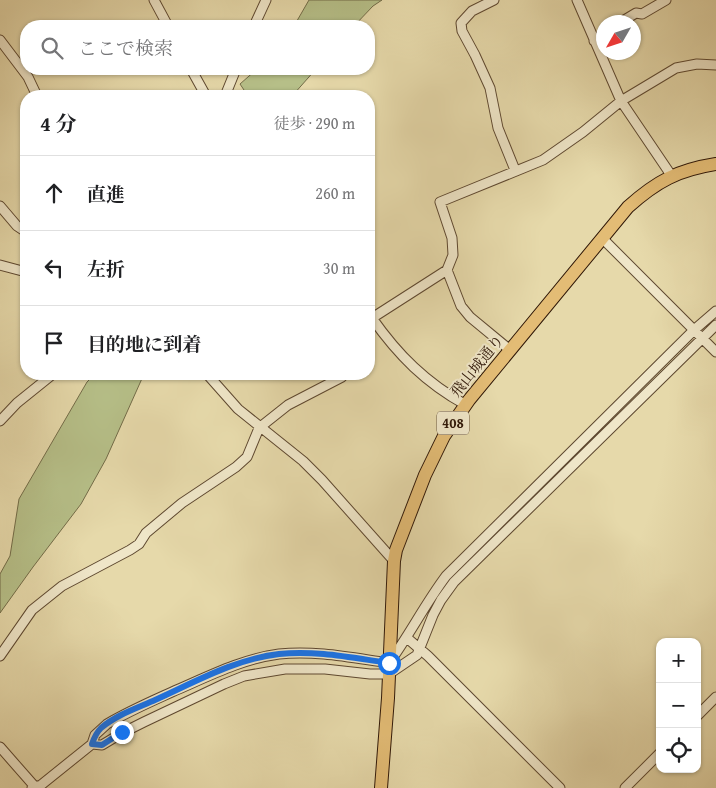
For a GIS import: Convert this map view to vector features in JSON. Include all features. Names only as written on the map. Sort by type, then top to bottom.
[{"type":"highway","name":"飛山城通り","points":[[381,788],[394,561],[396,550],[425,475],[444,436],[510,350],[628,207],[646,191],[672,175],[716,164]]},
{"type":"street","points":[[154,0],[165,20]]},
{"type":"street","points":[[257,20],[266,0]]},
{"type":"street","points":[[494,0],[472,11],[461,22],[462,31],[475,54],[490,88],[498,128],[515,170]]},
{"type":"street","points":[[577,0],[621,101],[672,175]]},
{"type":"street","points":[[633,15],[636,13],[642,14],[666,0]]},
{"type":"street","points":[[0,40],[20,66]]},
{"type":"street","points":[[375,316],[447,270],[453,255],[452,238],[440,202],[543,160],[583,132],[621,101],[676,68],[697,64],[716,65]]},
{"type":"street","points":[[26,75],[34,90]]},
{"type":"street","points":[[194,75],[203,90]]},
{"type":"street","points":[[227,90],[233,75]]},
{"type":"street","points":[[0,206],[20,228]]},
{"type":"street","points":[[602,238],[716,352]]},
{"type":"street","points":[[0,265],[20,270]]},
{"type":"street","points":[[447,270],[461,306],[470,317],[510,350]]},
{"type":"street","points":[[389,668],[430,597],[446,576],[716,310]]},
{"type":"street","points":[[375,325],[398,353],[432,384],[466,405]]},
{"type":"street","points":[[92,744],[102,745],[122,732],[244,676],[285,669],[325,669],[370,674],[389,668],[417,655],[432,615],[454,582],[716,325]]},
{"type":"street","points":[[0,421],[17,403],[46,380]]},
{"type":"street","points":[[212,380],[238,409],[259,428],[303,461],[394,561]]},
{"type":"street","points":[[0,656],[32,610],[62,586],[139,544],[146,533],[182,503],[236,467],[246,457],[259,428],[288,406],[336,380]]},
{"type":"street","points":[[407,638],[560,788]]},
{"type":"street","points":[[0,747],[34,787],[42,785],[92,744],[99,730],[117,718],[211,674],[249,660],[279,654],[310,653],[324,654],[389,668]]},
{"type":"street","points":[[701,712],[716,697]]},
{"type":"street","points":[[625,788],[656,757]]},
{"type":"green space","points":[[309,0],[382,0],[373,6],[360,20],[297,20]]},
{"type":"green space","points":[[250,75],[311,75],[297,90],[244,90],[240,84]]},
{"type":"green space","points":[[89,380],[141,380],[106,459],[81,504],[0,613],[0,574],[10,556],[19,499]]},
{"type":"route","points":[[122,732],[102,745],[92,744],[99,730],[117,718],[211,674],[249,660],[279,654],[304,653],[389,663]]}]
